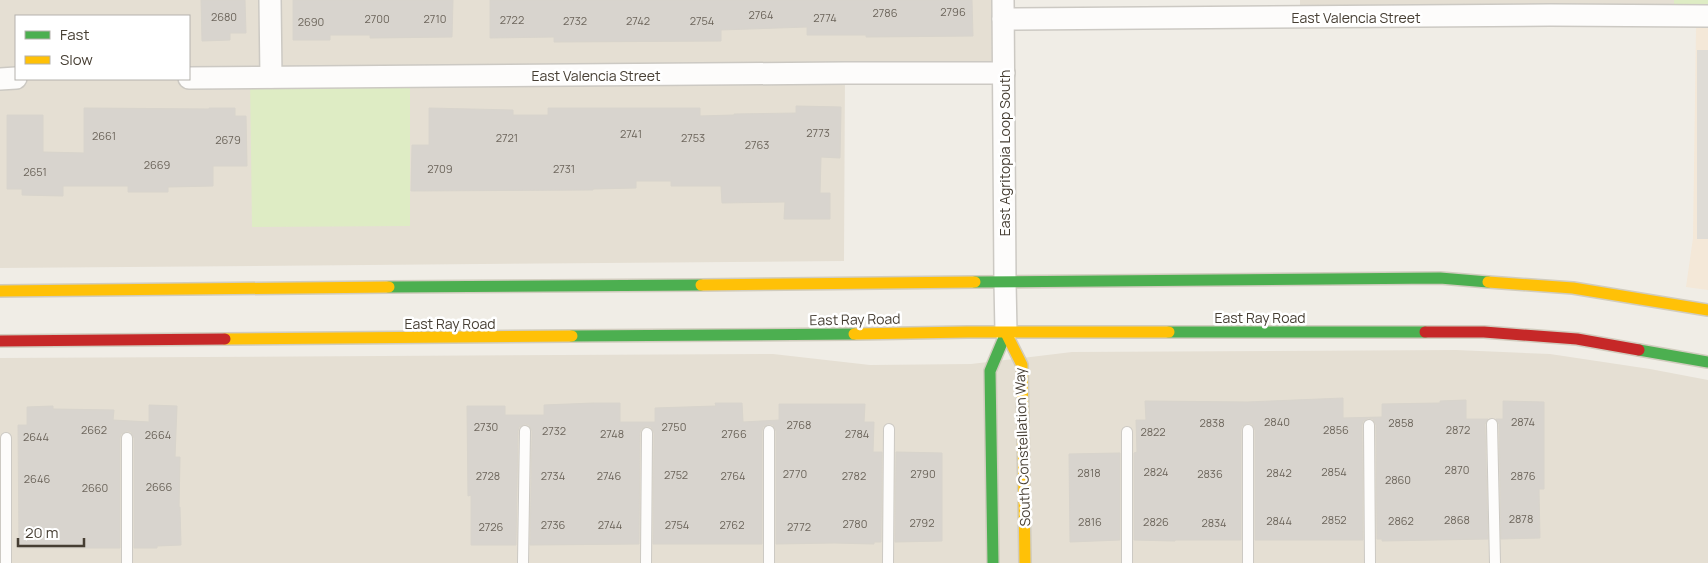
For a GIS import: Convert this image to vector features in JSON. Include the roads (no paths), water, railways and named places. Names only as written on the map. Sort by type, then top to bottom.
[{"type":"main road","points":[[0,291],[1440,278],[1573,288],[1708,310]]},
{"type":"main road","name":"East Ray Road","points":[[0,341],[967,332],[1484,332],[1577,339],[1708,362]]},
{"type":"main road","name":"South Constellation Way","points":[[993,563],[990,371],[1006,333]]},
{"type":"main road","name":"South Constellation Way","points":[[1006,333],[1022,365],[1025,563]]},
{"type":"street","points":[[270,0],[271,77]]},
{"type":"street","name":"East Valencia Street","points":[[1003,10],[1550,8],[1708,16]]},
{"type":"street","name":"East Agritopia Loop South","points":[[1003,10],[1005,305]]},
{"type":"street","name":"East Valencia Street","points":[[190,78],[1004,73]]},
{"type":"street","points":[[0,78],[15,78]]},
{"type":"street","name":"South Constellation Way","points":[[1005,305],[1006,333]]},
{"type":"lane","points":[[1492,424],[1495,563]]},
{"type":"lane","points":[[1369,425],[1370,563]]},
{"type":"lane","points":[[888,429],[888,563]]},
{"type":"lane","points":[[768,563],[769,430]]},
{"type":"lane","points":[[1248,430],[1248,563]]},
{"type":"lane","points":[[523,563],[525,431]]},
{"type":"lane","points":[[1126,432],[1126,563]]},
{"type":"lane","points":[[646,433],[646,563]]},
{"type":"lane","points":[[6,438],[6,563]]},
{"type":"lane","points":[[127,438],[127,563]]}]
